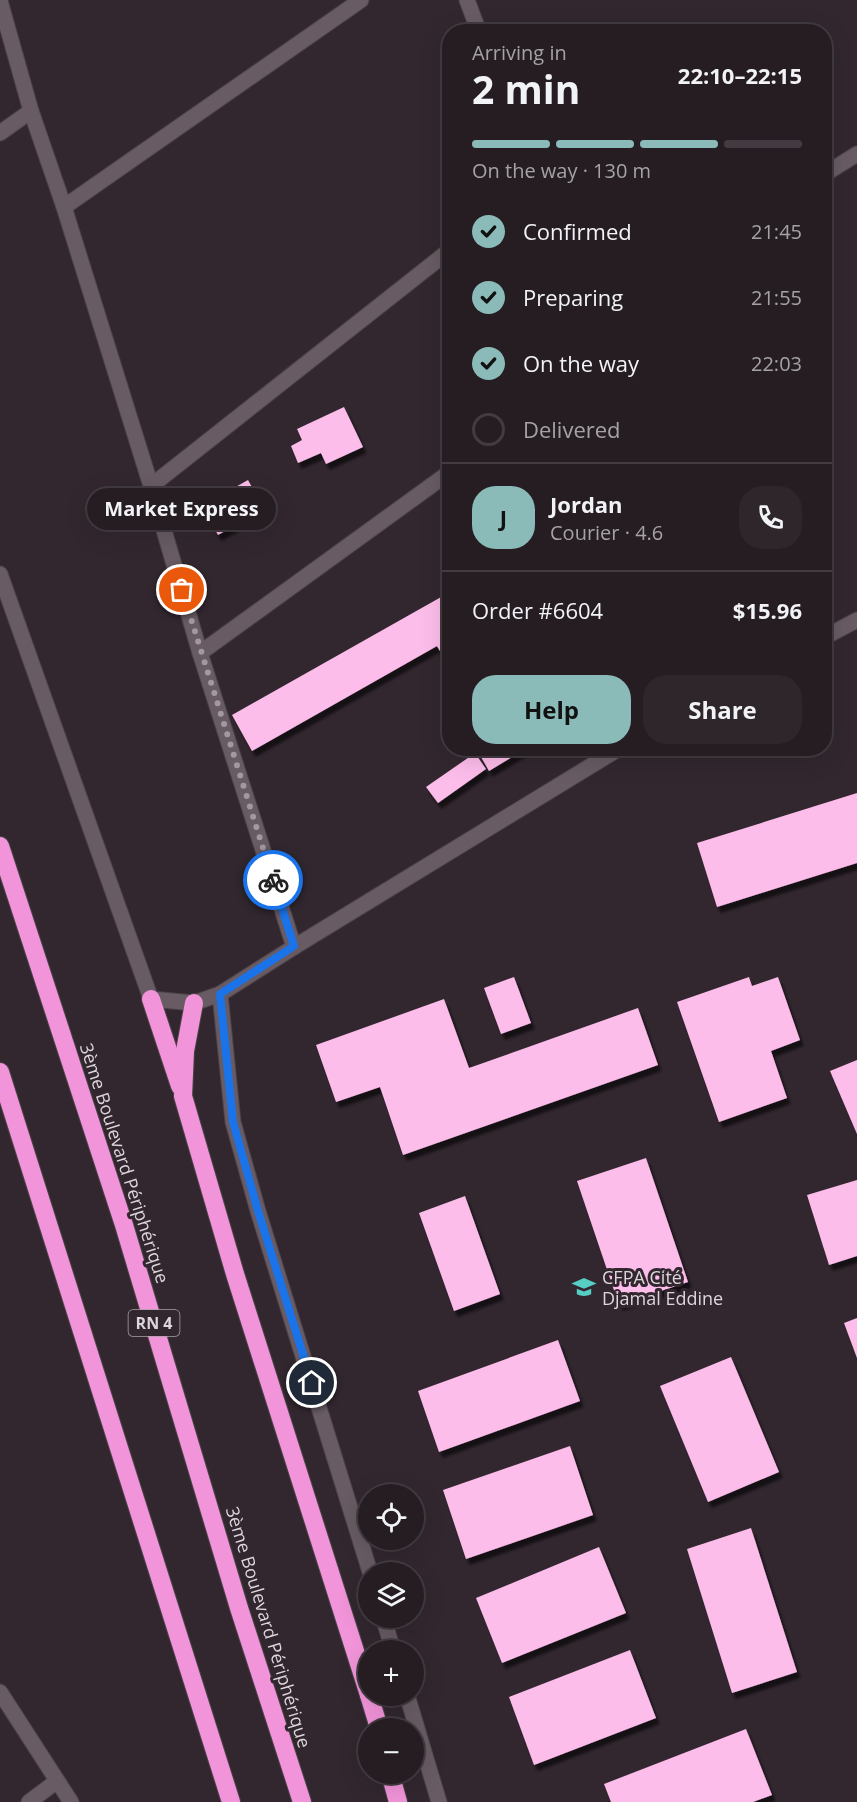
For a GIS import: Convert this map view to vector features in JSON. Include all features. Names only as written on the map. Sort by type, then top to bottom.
[{"type":"highway","name":"3ème Boulevard Périphérique","points":[[0,846],[124,1226],[232,1585],[302,1802]]},
{"type":"highway","points":[[151,999],[183,1096],[235,1274],[358,1660]]},
{"type":"highway","points":[[183,1096],[185,1051],[194,1003]]},
{"type":"highway","points":[[0,1072],[231,1802]]},
{"type":"highway","points":[[393,1784],[398,1802]]},
{"type":"street","points":[[64,207],[361,0]]},
{"type":"street","points":[[467,0],[476,24]]},
{"type":"street","points":[[0,1],[31,111],[64,207],[151,486],[200,653],[294,946]]},
{"type":"street","points":[[0,133],[31,111]]},
{"type":"street","points":[[832,170],[857,154]]},
{"type":"street","points":[[151,486],[442,256]]},
{"type":"street","points":[[200,653],[442,478]]},
{"type":"street","points":[[0,574],[151,999],[194,1003],[220,994],[596,756]]},
{"type":"street","points":[[832,633],[857,620]]},
{"type":"street","points":[[220,994],[233,1122],[258,1211],[367,1562]]},
{"type":"street","points":[[0,1692],[71,1802]]},
{"type":"street","points":[[410,1706],[439,1802]]},
{"type":"street","points":[[29,1802],[57,1781]]},
{"type":"building","points":[[344,407],[363,447],[326,464],[321,453],[298,463],[291,446],[302,440],[297,429]]},
{"type":"building","points":[[248,480],[264,509],[218,535],[202,506]]},
{"type":"building","points":[[442,597],[442,654],[437,646],[252,751],[232,715]]},
{"type":"building","points":[[471,756],[477,756],[486,769],[438,803],[426,787]]},
{"type":"building","points":[[481,756],[514,756],[489,771]]},
{"type":"building","points":[[857,793],[857,863],[717,907],[697,843]]},
{"type":"building","points":[[514,977],[531,1023],[501,1034],[484,988]]},
{"type":"building","points":[[749,977],[752,986],[778,977],[800,1040],[771,1051],[787,1098],[719,1122],[677,1002]]},
{"type":"building","points":[[444,999],[469,1068],[638,1008],[658,1065],[403,1155],[380,1087],[336,1102],[316,1045]]},
{"type":"building","points":[[857,1060],[857,1134],[830,1071]]},
{"type":"building","points":[[646,1158],[688,1282],[619,1305],[577,1181]]},
{"type":"building","points":[[857,1180],[857,1256],[829,1265],[807,1195]]},
{"type":"building","points":[[465,1196],[500,1294],[454,1311],[419,1213]]},
{"type":"building","points":[[857,1318],[857,1358],[844,1323]]},
{"type":"building","points":[[558,1340],[580,1401],[439,1452],[418,1391]]},
{"type":"building","points":[[731,1357],[779,1472],[708,1502],[660,1386]]},
{"type":"building","points":[[570,1446],[593,1515],[466,1559],[443,1490]]},
{"type":"building","points":[[751,1528],[797,1672],[732,1693],[687,1549]]},
{"type":"building","points":[[599,1547],[626,1613],[502,1663],[476,1598]]},
{"type":"building","points":[[630,1650],[656,1718],[534,1765],[509,1697]]},
{"type":"building","points":[[746,1729],[772,1795],[753,1802],[611,1802],[604,1784]]},
{"type":"way so far","points":[[182,590],[273,880]]},
{"type":"place","name":"Market Express","points":[[182,590]]},
{"type":"place","name":"CFPA Cité Djamal Eddine","points":[[584,1287]]},
{"type":"route","points":[[273,880],[294,946],[220,994],[233,1122],[258,1211],[312,1383]]}]
